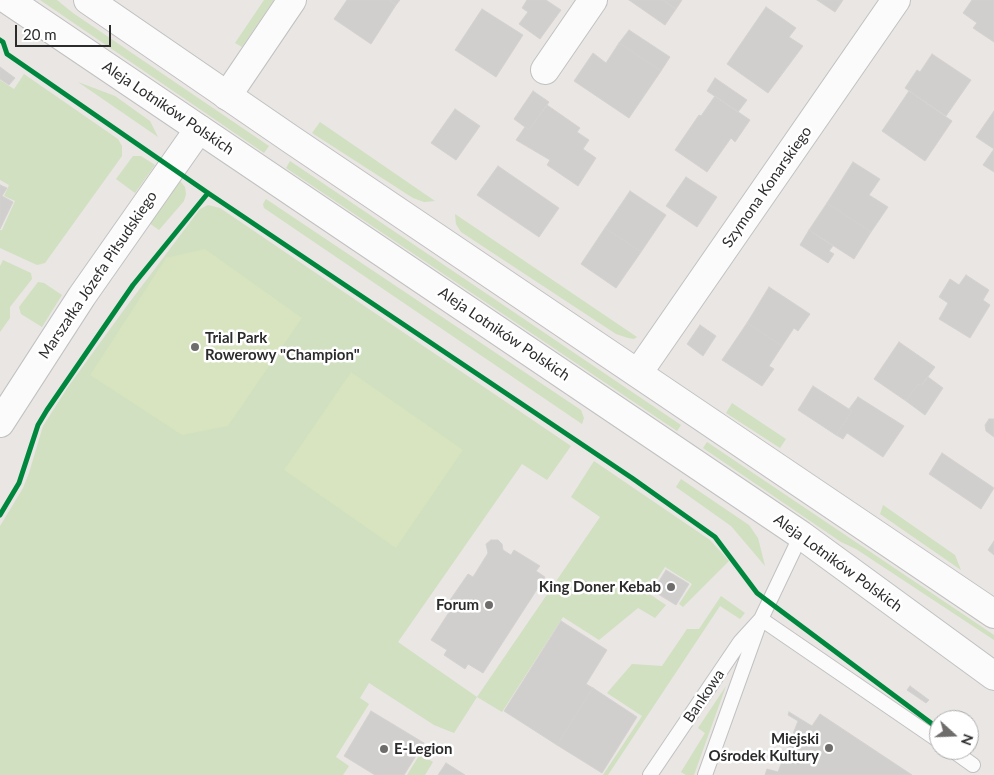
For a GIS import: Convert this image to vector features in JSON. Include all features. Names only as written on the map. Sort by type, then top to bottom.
[{"type":"street","name":"Aleja Lotników Polskich","points":[[8,0],[801,535],[994,676]]},
{"type":"street","points":[[88,0],[994,614]]},
{"type":"street","points":[[227,96],[292,0]]},
{"type":"street","name":"Szymona Konarskiego","points":[[638,373],[896,0]]},
{"type":"street","points":[[545,70],[588,2]]},
{"type":"street","name":"Marszałka Józefa Piłsudskiego","points":[[0,423],[8,396],[82,296],[199,129]]},
{"type":"lane","name":"Bankowa","points":[[705,775],[761,619],[801,535]]},
{"type":"lane","name":"Bankowa","points":[[650,775],[740,642],[761,619]]},
{"type":"lane","points":[[761,619],[929,734]]},
{"type":"lane","points":[[966,760],[973,765]]},
{"type":"green space","points":[[40,0],[57,0],[73,13],[269,146],[264,153]]},
{"type":"green space","points":[[264,0],[274,0],[242,47],[235,43]]},
{"type":"green space","points":[[24,74],[118,139],[122,146],[122,156],[45,263],[37,265],[0,248],[0,230],[2,230],[15,201],[4,196],[9,185],[0,180],[0,80],[14,89]]},
{"type":"green space","points":[[78,82],[115,96],[150,121],[158,137]]},
{"type":"green space","points":[[320,122],[435,201],[424,202],[413,198],[312,133]]},
{"type":"green space","points":[[133,156],[141,156],[155,165],[135,193],[116,179]]},
{"type":"green space","points":[[290,161],[681,425],[677,431],[286,168]]},
{"type":"green space","points":[[180,181],[185,187],[184,201],[159,230],[149,223]]},
{"type":"green space","points":[[266,199],[581,410],[584,418],[582,424],[264,208],[263,204]]},
{"type":"green space","points":[[208,205],[220,208],[571,446],[547,480],[522,464],[398,642],[477,697],[454,733],[434,725],[369,683],[360,698],[369,704],[336,757],[349,766],[343,775],[0,775],[0,526],[23,488],[43,426],[68,387],[200,209]]},
{"type":"green space","points":[[455,214],[637,337],[634,339],[616,334],[461,232],[456,224]]},
{"type":"green space","name":"Trial Park Rowerowy \"Champion\"","points":[[205,249],[302,318],[228,426],[182,435],[90,375],[166,258]]},
{"type":"green space","points":[[3,260],[31,273],[32,279],[10,307],[10,318],[0,332],[0,266]]},
{"type":"green space","points":[[38,282],[44,283],[62,295],[42,327],[21,314],[19,307]]},
{"type":"green space","points":[[351,372],[463,450],[396,548],[284,470]]},
{"type":"green space","points":[[732,403],[786,439],[780,448],[726,413]]},
{"type":"green space","points":[[707,442],[994,635],[994,640],[856,549],[841,542],[703,448]]},
{"type":"green space","points":[[594,461],[710,540],[729,561],[683,607],[679,604],[692,584],[665,567],[648,593],[666,605],[655,618],[638,608],[599,640],[563,617],[502,712],[477,697],[600,517],[571,497]]},
{"type":"green space","points":[[681,479],[749,525],[758,538],[765,566],[731,526],[676,487]]},
{"type":"green space","points":[[883,505],[955,555],[961,570],[880,514]]},
{"type":"green space","points":[[721,596],[745,613],[740,619],[720,606],[608,775],[603,775],[642,716],[607,693],[632,664],[662,666],[687,629],[699,629]]},
{"type":"green space","points":[[726,686],[694,775],[686,775],[681,772],[705,733],[698,728]]},
{"type":"green space","points":[[420,754],[433,762],[425,775],[407,775]]},
{"type":"building","points":[[347,0],[389,0],[396,5],[371,44],[334,19]]},
{"type":"building","points":[[389,0],[400,0],[396,5]]},
{"type":"building","points":[[527,0],[546,0],[561,10],[540,39],[519,24],[528,12],[522,8]]},
{"type":"building","points":[[629,0],[663,0],[676,9],[665,25]]},
{"type":"building","points":[[663,0],[682,0],[676,9]]},
{"type":"building","points":[[817,0],[843,0],[835,12]]},
{"type":"building","points":[[972,0],[994,0],[994,42],[973,28],[977,23],[963,13]]},
{"type":"building","points":[[766,7],[796,28],[789,37],[803,46],[768,93],[727,64]]},
{"type":"building","points":[[482,9],[523,35],[496,77],[455,50]]},
{"type":"building","points":[[629,30],[670,57],[661,71],[619,43]]},
{"type":"building","points":[[619,43],[661,71],[629,118],[574,81],[593,53],[606,63]]},
{"type":"building","points":[[932,54],[971,80],[946,116],[905,88],[917,70],[920,72]]},
{"type":"building","points":[[0,67],[15,78],[9,85],[0,79]]},
{"type":"building","points":[[715,78],[747,100],[738,112],[707,91]]},
{"type":"building","points":[[533,91],[549,102],[529,130],[514,119]]},
{"type":"building","points":[[909,91],[952,121],[925,161],[882,131]]},
{"type":"building","points":[[715,96],[750,120],[735,142],[731,138],[707,172],[675,150],[699,115],[701,116]]},
{"type":"building","points":[[547,105],[580,128],[577,132],[589,140],[583,149],[596,158],[578,186],[547,165],[550,160],[516,140],[525,127],[529,130]]},
{"type":"building","points":[[455,109],[480,126],[456,160],[431,143]]},
{"type":"building","points":[[994,111],[994,149],[976,137]]},
{"type":"building","points":[[994,149],[994,172],[983,165]]},
{"type":"building","points":[[853,162],[880,179],[869,195],[888,207],[871,232],[827,203]]},
{"type":"building","points":[[498,166],[559,208],[539,237],[477,195]]},
{"type":"building","points":[[686,177],[717,197],[697,227],[666,206]]},
{"type":"building","points":[[0,185],[7,188],[2,196],[13,202],[0,229]]},
{"type":"building","points":[[630,191],[666,215],[641,252],[605,228]]},
{"type":"building","points":[[827,203],[871,232],[854,259],[809,230]]},
{"type":"building","points":[[605,228],[641,252],[616,288],[581,264]]},
{"type":"building","points":[[809,230],[833,246],[829,251],[834,254],[828,263],[800,245]]},
{"type":"building","points":[[966,275],[989,290],[983,300],[990,305],[970,338],[939,319],[948,303],[939,297],[950,279],[959,285]]},
{"type":"building","points":[[769,287],[810,314],[798,331],[794,328],[782,346],[747,323]]},
{"type":"building","points":[[747,323],[782,346],[769,366],[774,369],[762,386],[722,360]]},
{"type":"building","points":[[700,325],[716,336],[703,356],[687,344]]},
{"type":"building","points":[[899,342],[935,367],[921,386],[918,384],[906,401],[874,379]]},
{"type":"building","points":[[928,377],[943,388],[925,415],[906,401],[918,384],[921,386]]},
{"type":"building","points":[[813,386],[852,411],[836,435],[798,410]]},
{"type":"building","points":[[858,397],[904,426],[883,457],[847,433],[843,439],[836,435],[852,411],[849,409]]},
{"type":"building","points":[[989,419],[994,419],[994,437],[986,431],[985,425]]},
{"type":"building","points":[[942,453],[994,488],[981,509],[929,474]]},
{"type":"building","name":"Forum","points":[[491,540],[498,540],[502,544],[503,550],[511,555],[514,550],[540,566],[536,571],[545,577],[483,673],[468,664],[465,669],[444,655],[447,650],[431,640],[453,606],[448,603],[468,574],[473,577],[488,553],[486,544]]},
{"type":"building","points":[[994,541],[994,555],[988,550]]},
{"type":"building","name":"King Doner Kebab","points":[[666,570],[689,584],[676,605],[653,591]]},
{"type":"building","points":[[561,621],[607,650],[586,684],[593,688],[557,745],[504,711]]},
{"type":"building","points":[[910,686],[929,700],[926,703],[907,690]]},
{"type":"building","points":[[593,688],[637,717],[602,773],[557,745]]},
{"type":"building","name":"E-Legion","points":[[371,711],[424,743],[404,775],[375,775],[344,756]]},
{"type":"building","name":"Miejski Ośrodek Kultury","points":[[789,712],[812,726],[820,714],[912,775],[765,775],[767,769],[778,772],[798,721],[788,715]]},
{"type":"building","points":[[446,763],[465,775],[438,775]]},
{"type":"cycle path","points":[[0,40],[3,42],[7,54],[208,193],[632,478],[715,537],[757,593],[929,722]]},
{"type":"cycle path","points":[[0,515],[19,483],[38,425],[47,410],[133,285],[208,193]]},
{"type":"place","name":"Trial Park Rowerowy \"Champion\"","points":[[195,347]]},
{"type":"place","name":"King Doner Kebab","points":[[671,587]]},
{"type":"place","name":"Forum","points":[[489,605]]},
{"type":"place","name":"Miejski Ośrodek Kultury","points":[[829,748]]},
{"type":"place","name":"E-Legion","points":[[384,749]]}]
